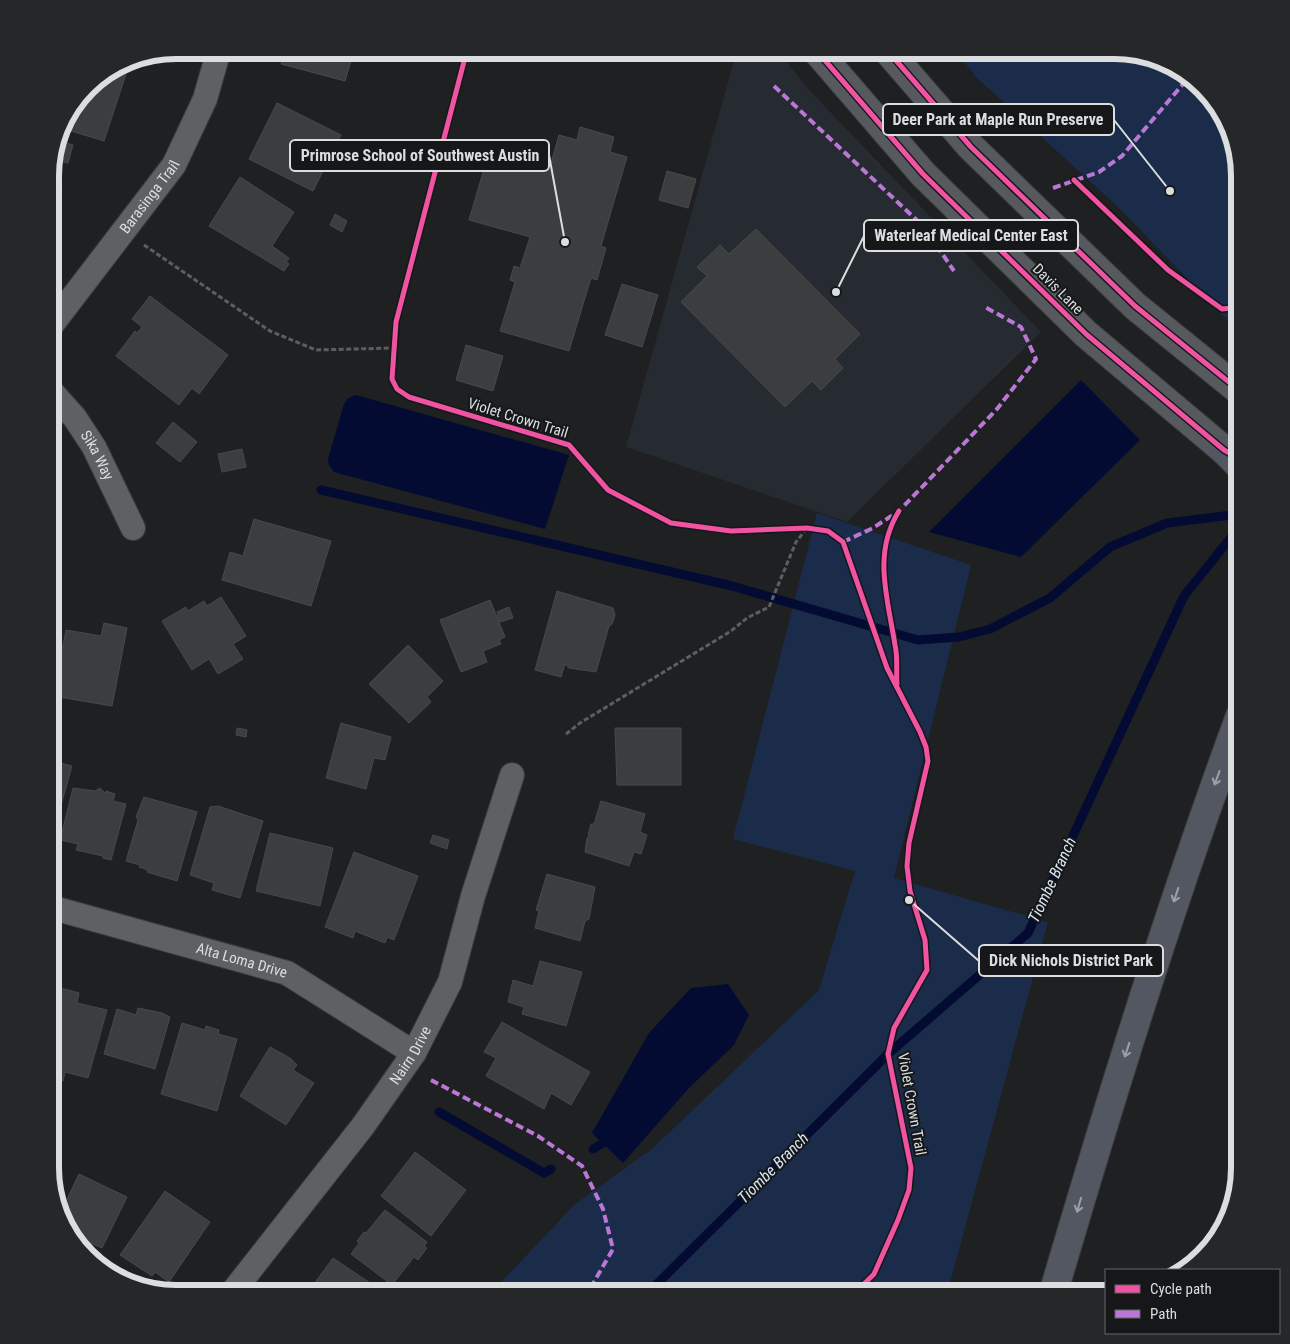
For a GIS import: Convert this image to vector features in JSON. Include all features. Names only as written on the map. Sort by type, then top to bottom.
[{"type":"highway","points":[[1056,1285],[1092,1162],[1191,849],[1231,740]]},
{"type":"main road","name":"Davis Lane","points":[[824,59],[924,174],[1086,334],[1231,455]]},
{"type":"main road","points":[[895,59],[971,148],[1134,306],[1231,384]]},
{"type":"street","name":"Barasinga Trail","points":[[59,315],[174,165],[205,99],[216,59]]},
{"type":"street","name":"Sika Way","points":[[59,400],[75,418],[94,448],[133,528]]},
{"type":"street","name":"Nairn Drive","points":[[238,1285],[363,1126],[414,1053],[450,982],[473,896],[512,775]]},
{"type":"street","name":"Alta Loma Drive","points":[[59,910],[287,973],[414,1053]]},
{"type":"path","points":[[124,232],[270,331],[316,350],[393,348]]},
{"type":"path","points":[[393,356],[394,340]]},
{"type":"path","points":[[797,528],[814,529]]},
{"type":"path","points":[[566,734],[580,723],[731,631],[747,618],[769,607],[796,542],[807,528]]},
{"type":"shaded area","points":[[734,59],[784,59],[810,91],[1041,332],[847,522],[626,447]]},
{"type":"shaded area","points":[[962,59],[1122,59],[1152,65],[1166,71],[1191,88],[1216,117],[1225,138],[1230,161],[1231,324],[1118,207],[976,77]]},
{"type":"shaded area","points":[[1081,380],[1140,440],[1021,557],[929,532]]},
{"type":"shaded area","points":[[356,395],[569,455],[545,529],[334,472],[329,465],[328,459],[344,404],[348,398]]},
{"type":"shaded area","points":[[817,513],[971,565],[894,878],[1048,922],[949,1285],[498,1285],[574,1205],[653,1148],[819,990],[855,871],[733,839]]},
{"type":"shaded area","points":[[728,984],[749,1015],[734,1045],[688,1089],[623,1163],[592,1133],[649,1033],[691,988]]},
{"type":"building","points":[[282,59],[351,59],[345,81],[281,64]]},
{"type":"building","points":[[121,72],[126,74],[104,141],[68,130],[88,99],[99,88]]},
{"type":"building","points":[[277,103],[341,135],[313,191],[249,159]]},
{"type":"building","points":[[580,127],[614,137],[610,152],[627,157],[601,246],[606,248],[597,280],[591,278],[569,351],[500,331],[515,282],[510,280],[514,266],[520,268],[530,237],[469,220],[489,152],[549,170],[559,135],[577,140]]},
{"type":"building","points":[[64,142],[73,145],[68,163],[60,161]]},
{"type":"building","points":[[667,171],[696,179],[688,208],[659,200]]},
{"type":"building","points":[[240,177],[294,212],[272,246],[289,258],[286,262],[289,264],[284,271],[209,226]]},
{"type":"building","points":[[59,183],[62,184],[59,194]]},
{"type":"building","points":[[335,214],[347,221],[342,232],[330,225]]},
{"type":"building","points":[[756,229],[860,334],[835,359],[843,368],[821,390],[812,381],[785,407],[681,302],[707,276],[697,267],[720,245],[729,254]]},
{"type":"building","points":[[622,284],[658,295],[642,347],[605,335]]},
{"type":"building","points":[[150,296],[228,355],[199,394],[192,388],[179,405],[116,356],[135,331],[137,333],[142,327],[132,319]]},
{"type":"building","points":[[466,345],[503,356],[493,391],[456,380]]},
{"type":"building","points":[[173,422],[197,442],[180,462],[156,443]]},
{"type":"building","points":[[242,449],[246,467],[222,472],[218,454]]},
{"type":"building","points":[[254,519],[331,541],[311,606],[222,580],[230,552],[243,556]]},
{"type":"building","points":[[557,591],[613,608],[615,615],[612,624],[609,626],[596,672],[569,668],[565,664],[561,677],[535,670]]},
{"type":"building","points":[[221,597],[246,636],[233,644],[243,659],[218,674],[209,659],[192,670],[162,621],[186,607],[188,611],[204,601],[207,606]]},
{"type":"building","points":[[490,600],[505,637],[499,640],[501,644],[483,651],[487,662],[461,672],[440,620]]},
{"type":"building","points":[[509,607],[513,618],[500,622],[497,612]]},
{"type":"building","points":[[104,623],[127,628],[112,706],[59,697],[59,666],[66,630],[101,636]]},
{"type":"building","points":[[408,645],[443,681],[427,697],[431,702],[409,723],[369,684]]},
{"type":"building","points":[[341,723],[391,737],[385,760],[374,758],[366,789],[326,778]]},
{"type":"building","points":[[237,728],[247,730],[246,737],[236,735]]},
{"type":"building","points":[[615,728],[681,728],[681,785],[617,785]]},
{"type":"building","points":[[59,762],[72,766],[59,812]]},
{"type":"building","points":[[73,788],[95,791],[100,788],[105,793],[106,791],[115,794],[113,801],[126,804],[111,860],[103,858],[103,856],[76,850],[78,844],[60,840]]},
{"type":"building","points":[[144,797],[197,812],[177,881],[147,872],[148,870],[139,867],[140,865],[126,861],[138,820],[136,817]]},
{"type":"building","points":[[601,801],[645,814],[640,832],[647,835],[641,854],[634,852],[629,866],[585,852],[587,838],[590,836],[588,835],[591,824],[594,824]]},
{"type":"building","points":[[218,806],[263,821],[240,898],[212,890],[214,883],[190,875],[210,807]]},
{"type":"building","points":[[270,833],[333,848],[320,906],[256,891]]},
{"type":"building","points":[[433,835],[449,840],[447,849],[430,843]]},
{"type":"building","points":[[354,852],[418,876],[394,940],[387,937],[385,943],[355,931],[353,938],[325,927]]},
{"type":"building","points":[[547,874],[595,887],[589,919],[585,921],[580,941],[535,928],[539,911],[536,910]]},
{"type":"building","points":[[540,961],[582,972],[566,1026],[522,1014],[524,1007],[508,1002],[513,980],[533,986]]},
{"type":"building","points":[[59,987],[79,993],[77,1003],[107,1010],[88,1078],[65,1072],[63,1081],[59,1080]]},
{"type":"building","points":[[138,1008],[162,1013],[170,1017],[155,1069],[104,1054],[117,1009],[136,1015]]},
{"type":"building","points":[[502,1022],[590,1072],[571,1105],[551,1093],[544,1109],[486,1076],[496,1058],[484,1052]]},
{"type":"building","points":[[182,1023],[205,1030],[206,1026],[219,1030],[218,1034],[237,1039],[217,1111],[161,1094]]},
{"type":"building","points":[[270,1047],[290,1058],[297,1065],[293,1070],[314,1083],[286,1125],[240,1096]]},
{"type":"building","points":[[415,1152],[466,1190],[431,1236],[381,1196]]},
{"type":"building","points":[[79,1174],[127,1197],[102,1248],[84,1240],[74,1227],[65,1204]]},
{"type":"building","points":[[165,1191],[210,1222],[169,1282],[155,1272],[152,1276],[120,1255]]},
{"type":"building","points":[[385,1210],[427,1242],[424,1246],[427,1248],[418,1260],[414,1257],[392,1285],[351,1254],[359,1243],[357,1241]]},
{"type":"building","points":[[333,1258],[372,1285],[316,1285],[318,1283],[316,1281]]},
{"type":"waterway","points":[[321,490],[732,586],[918,640],[959,637],[990,629],[1050,598],[1110,547],[1167,523],[1231,515]]},
{"type":"waterway","name":"Tiombe Branch","points":[[656,1285],[888,1054],[1028,933],[1184,596],[1231,537]]},
{"type":"waterway","points":[[439,1112],[544,1173],[551,1169]]},
{"type":"waterway","points":[[593,1149],[603,1143]]},
{"type":"marked path","points":[[1053,188],[1099,172],[1122,156],[1184,82]]},
{"type":"marked path","points":[[774,86],[924,227],[954,271]]},
{"type":"marked path","points":[[843,542],[873,528],[899,511],[997,409],[1036,359],[1021,327],[985,307]]},
{"type":"marked path","points":[[431,1080],[538,1136],[582,1166],[603,1209],[613,1249],[592,1285]]},
{"type":"cycle path","name":"Violet Crown Trail","points":[[465,59],[396,322],[392,379],[397,389],[409,397],[569,445],[608,490],[671,523],[731,531],[807,528],[828,531],[843,542],[887,668],[926,747],[928,761],[909,843],[907,866],[910,891],[925,940],[927,970],[894,1028],[888,1054],[911,1168],[909,1190],[874,1274],[863,1285]]},
{"type":"cycle path","points":[[824,59],[923,174],[1086,334],[1231,454]]},
{"type":"cycle path","points":[[895,59],[971,147],[1135,306],[1231,384]]},
{"type":"cycle path","points":[[1074,180],[1168,270],[1222,309],[1231,308]]},
{"type":"cycle path","points":[[897,684],[896,654],[886,594],[884,560],[891,527],[899,511]]},
{"type":"place","name":"Deer Park at Maple Run Preserve","points":[[1170,191]]},
{"type":"place","name":"Primrose School of Southwest Austin","points":[[565,242]]},
{"type":"place","name":"Waterleaf Medical Center East","points":[[836,292]]},
{"type":"place","name":"Dick Nichols District Park","points":[[909,900]]}]
